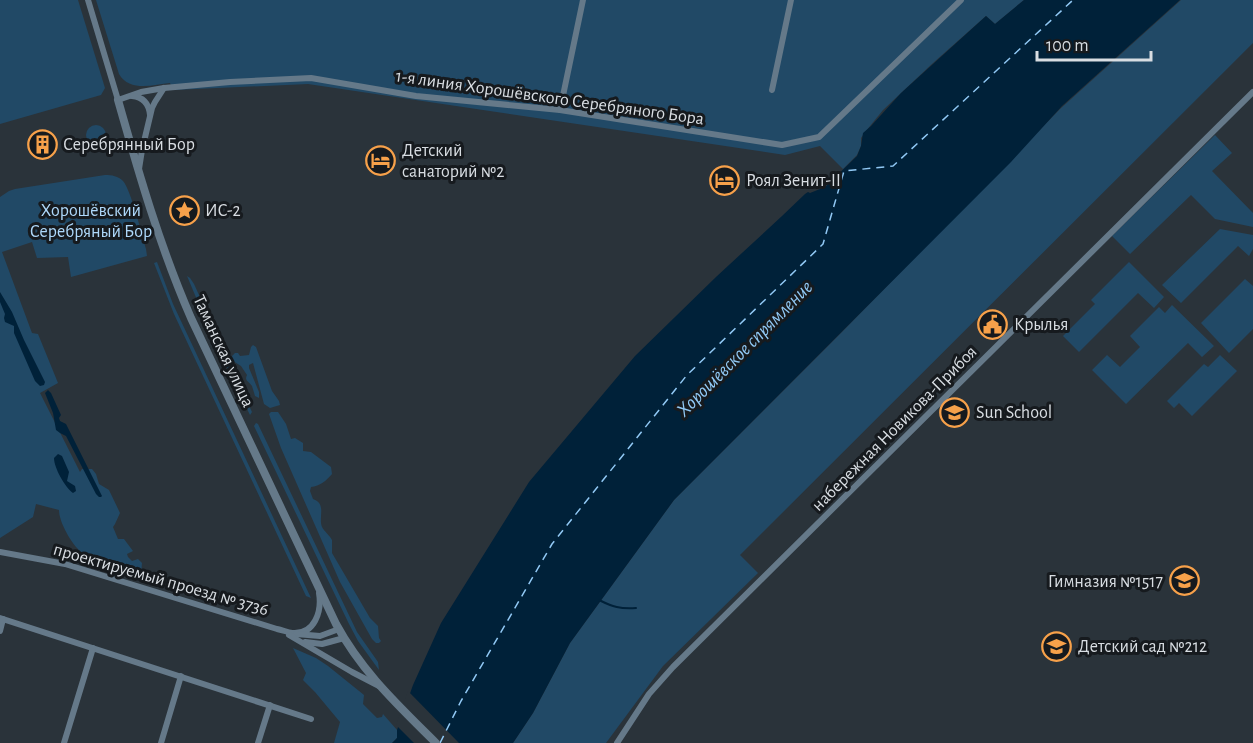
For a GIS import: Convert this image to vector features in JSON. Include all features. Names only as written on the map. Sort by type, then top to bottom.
[{"type":"street","name":"Таманская улица","points":[[88,0],[140,180],[174,280],[187,309],[344,638],[356,657],[383,689],[436,743]]},
{"type":"street","points":[[560,110],[583,0]]},
{"type":"street","points":[[772,90],[791,0]]},
{"type":"street","name":"1-я линия Хорошёвского Серебряного Бора","points":[[118,100],[141,92],[164,88],[312,78],[416,96],[560,110],[782,145],[819,138],[961,0]]},
{"type":"street","points":[[140,180],[139,163],[150,115],[164,88]]},
{"type":"street","name":"набережная Новикова-Прибоя","points":[[617,743],[650,694],[674,667],[1253,92]]},
{"type":"street","points":[[129,96],[135,96],[146,102],[150,115]]},
{"type":"street","points":[[131,147],[142,150]]},
{"type":"street","name":"проектируемый проезд № 3736","points":[[0,552],[65,564],[294,635]]},
{"type":"street","points":[[294,635],[308,628],[317,618],[320,598],[318,586]]},
{"type":"street","points":[[0,631],[2,619],[311,718]]},
{"type":"street","points":[[294,635],[313,636],[328,634],[339,629]]},
{"type":"street","points":[[294,635],[312,644],[322,644],[344,638]]},
{"type":"street","points":[[294,635],[383,689]]},
{"type":"street","points":[[64,743],[93,648]]},
{"type":"street","points":[[162,743],[181,676]]},
{"type":"street","points":[[258,743],[270,705]]},
{"type":"green space","points":[[0,0],[78,0],[105,88],[101,95],[0,124]]},
{"type":"green space","points":[[96,0],[1024,0],[995,24],[986,16],[933,63],[883,110],[861,138],[861,146],[857,155],[843,169],[820,146],[785,155],[308,84],[173,90],[170,83],[135,85],[123,80],[119,74]]},
{"type":"green space","points":[[1181,0],[1253,0],[1253,43],[740,555],[758,573],[663,666],[606,743],[513,743],[533,713],[570,643],[674,500],[1060,109]]},
{"type":"green space","points":[[92,125],[100,125],[106,131],[106,139],[100,145],[92,145],[86,139],[86,131]]},
{"type":"green space","points":[[1215,135],[1232,153],[1212,171],[1253,213],[1253,227],[1215,219],[1191,195],[1130,254],[1112,236]]},
{"type":"green space","name":"Хорошёвский Серебряный Бор","points":[[105,175],[119,178],[126,186],[136,213],[147,256],[71,277],[68,257],[37,258],[32,242],[2,252],[32,333],[38,334],[58,383],[40,393],[80,472],[82,469],[92,469],[99,484],[109,490],[120,513],[113,527],[118,539],[124,539],[133,551],[127,554],[132,561],[138,559],[142,563],[141,574],[133,576],[111,569],[81,552],[65,530],[59,510],[36,504],[33,517],[0,538],[0,197],[15,189]]},
{"type":"green space","points":[[1220,229],[1253,235],[1253,249],[1249,256],[1238,246],[1181,303],[1162,285]]},
{"type":"green space","points":[[157,262],[173,304],[311,598],[306,596],[174,314],[154,263]]},
{"type":"green space","points":[[1129,262],[1164,297],[1154,308],[1138,293],[1079,352],[1063,336],[1095,304],[1091,300]]},
{"type":"green space","points":[[187,276],[194,284],[224,350],[222,353],[219,352]]},
{"type":"green space","points":[[1245,279],[1253,286],[1253,329],[1229,353],[1201,323]]},
{"type":"green space","points":[[1172,305],[1214,346],[1202,357],[1188,343],[1126,404],[1092,370],[1107,355],[1120,367],[1140,347],[1130,336],[1159,307],[1165,313]]},
{"type":"green space","points":[[253,345],[256,347],[272,391],[280,405],[270,408],[264,404],[253,363],[249,365],[249,368],[259,392],[259,398],[255,396],[252,386],[246,380],[247,375],[241,366],[233,361],[232,356],[235,353],[240,356],[249,355]]},
{"type":"green space","points":[[1220,355],[1237,371],[1192,416],[1179,403],[1174,408],[1167,401],[1204,364],[1208,367]]},
{"type":"green space","points":[[227,360],[252,412],[250,415],[224,362]]},
{"type":"green space","points":[[278,412],[286,424],[291,439],[295,438],[303,443],[303,451],[311,452],[331,467],[332,474],[323,483],[311,487],[310,491],[313,499],[320,504],[321,523],[332,540],[332,553],[370,618],[378,626],[381,641],[379,643],[372,639],[340,582],[281,448],[269,414]]},
{"type":"green space","points":[[256,423],[357,632],[378,662],[379,670],[349,624],[254,426]]},
{"type":"green space","points":[[293,648],[316,658],[364,695],[363,704],[377,718],[382,717],[383,714],[397,730],[397,738],[392,743],[334,743],[340,722],[303,680],[306,673]]},
{"type":"water","name":"Хорошёвское спрямление","points":[[1024,0],[1180,0],[1062,106],[1011,162],[674,500],[570,643],[533,713],[513,743],[392,743],[397,738],[397,730],[413,685],[441,623],[529,482],[635,356],[805,194],[825,187],[857,156],[863,133],[901,93],[986,16],[995,24]]},
{"type":"water","points":[[0,292],[12,312],[45,382],[44,385],[40,386],[35,381],[14,333],[14,326],[5,322]]},
{"type":"water","points":[[48,390],[61,415],[60,421],[66,424],[101,497],[96,494],[66,436],[56,430],[53,413],[45,393]]},
{"type":"water","points":[[58,454],[62,456],[69,472],[67,481],[75,486],[76,491],[73,493],[63,482],[56,467],[54,458]]},
{"type":"pier","points":[[408,691],[459,743],[414,743],[396,725]]},
{"type":"waterway","points":[[599,600],[617,607],[636,608]]},
{"type":"ferry route","points":[[440,743],[461,701],[552,544],[687,375],[823,244],[844,171],[893,166],[1073,0]]},
{"type":"place","name":"Серебрянный Бор","points":[[42,144]]},
{"type":"place","name":"Детский санаторий №2","points":[[381,160]]},
{"type":"place","name":"Роял Зенит-II","points":[[725,180]]},
{"type":"place","name":"ИС-2","points":[[184,210]]},
{"type":"place","name":"Крылья","points":[[993,324]]},
{"type":"place","name":"Sun School","points":[[955,412]]},
{"type":"place","name":"Гимназия №1517","points":[[1184,581]]},
{"type":"place","name":"Детский сад №212","points":[[1057,646]]}]
